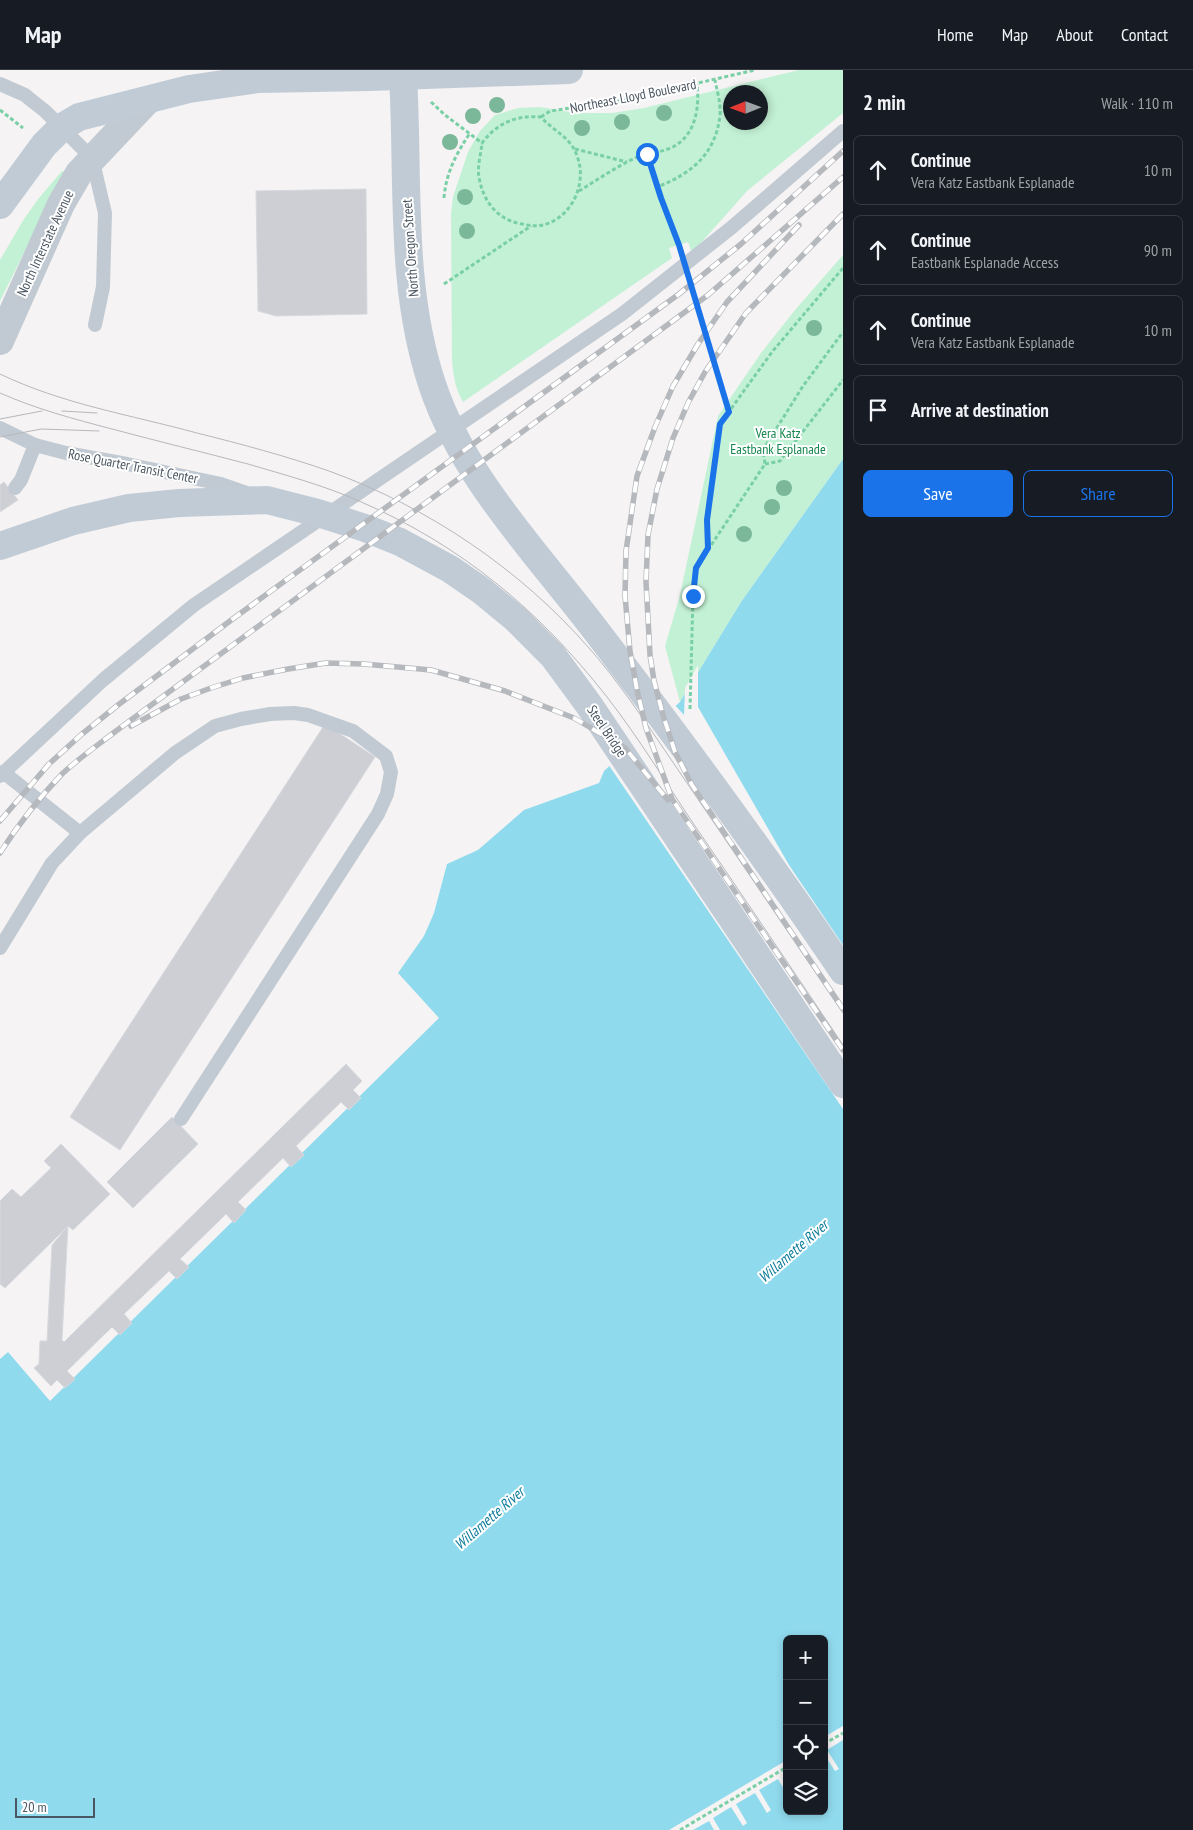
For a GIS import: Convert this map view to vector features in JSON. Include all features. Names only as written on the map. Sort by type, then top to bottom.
[{"type":"main road","points":[[0,205],[53,136],[79,117],[189,89],[258,79],[403,73],[569,70]]},
{"type":"main road","name":"North Oregon Street","points":[[403,73],[407,234],[414,303],[420,342],[429,375],[445,416],[468,460],[521,538],[568,594],[684,746],[843,971]]},
{"type":"main road","name":"Steel Bridge","points":[[0,546],[73,521],[129,508],[267,500],[318,513],[365,528],[400,542],[450,569],[482,591],[553,656],[600,721],[843,1084]]},
{"type":"street","name":"North Interstate Avenue","points":[[0,341],[61,204],[85,166],[148,100]]},
{"type":"lane","points":[[0,84],[25,95],[53,136],[85,166],[105,213],[103,287],[95,325]]},
{"type":"lane","points":[[80,833],[2,774],[103,680],[194,605],[622,314],[731,228],[843,130]]},
{"type":"lane","name":"Rose Quarter Transit Center","points":[[0,428],[35,446],[221,484],[267,500]]},
{"type":"lane","points":[[15,488],[28,466],[35,446]]},
{"type":"lane","points":[[0,948],[52,863],[80,833],[175,753],[215,726],[241,719],[294,712],[308,715],[353,732],[386,756],[391,772],[386,794],[378,814],[181,1119]]},
{"type":"path","name":"Northeast Lloyd Boulevard","points":[[542,117],[550,111],[619,101],[755,70]]},
{"type":"path","points":[[657,187],[685,174],[699,163],[710,148],[720,115],[715,80]]},
{"type":"path","points":[[578,192],[636,158],[671,148],[680,143],[693,125],[697,112],[699,101],[697,84]]},
{"type":"path","points":[[445,115],[482,143]]},
{"type":"path","points":[[522,117],[542,117],[550,127],[566,138],[574,149],[580,168],[578,192],[574,202],[567,210],[549,223],[530,226],[517,224],[499,215],[487,201],[482,190],[478,175],[482,143],[493,131],[510,120],[522,117]]},
{"type":"path","points":[[444,198],[445,187],[453,162],[470,133]]},
{"type":"path","points":[[574,149],[628,162]]},
{"type":"path","points":[[647,154],[657,187],[679,245]]},
{"type":"path","points":[[444,284],[530,226]]},
{"type":"path","points":[[708,548],[707,520],[720,424],[772,352],[843,268]]},
{"type":"path","points":[[690,282],[729,412]]},
{"type":"path","points":[[693,596],[696,568],[765,464],[763,450],[804,386],[843,332]]},
{"type":"path","points":[[765,464],[780,461],[843,380]]},
{"type":"path","points":[[828,1742],[843,1733]]},
{"type":"path","points":[[680,1830],[783,1769]]},
{"type":"green space","points":[[799,70],[843,70],[843,113],[747,191],[692,253],[688,242],[669,248],[672,258],[463,402],[455,381],[452,359],[451,214],[453,197],[468,152],[480,131],[495,115],[518,108],[540,107],[576,113],[612,113],[644,108],[723,89],[723,130],[768,130],[768,85],[738,85]]},
{"type":"green space","points":[[62,171],[64,172],[0,301],[0,260],[24,219]]},
{"type":"green space","name":"Vera Katz Eastbank Esplanade","points":[[843,255],[843,459],[741,602],[680,702],[665,646],[680,595],[718,416],[761,353],[795,310]]},
{"type":"water","name":"Willamette River","points":[[843,459],[843,1830],[0,1830],[0,1359],[8,1352],[50,1401],[439,1018],[398,973],[424,936],[434,913],[447,864],[478,850],[524,810],[599,783],[604,771],[680,702],[741,602]]},
{"type":"pier","points":[[698,665],[698,707],[789,865],[843,945],[843,1109],[608,764],[674,704],[684,715],[685,688]]},
{"type":"pier","points":[[843,1726],[843,1740],[828,1749],[828,1735]]},
{"type":"pier","points":[[828,1752],[839,1769],[835,1771],[828,1760]]},
{"type":"pier","points":[[783,1762],[783,1787],[778,1779],[759,1790],[771,1810],[767,1813],[755,1793],[736,1804],[747,1823],[743,1826],[731,1807],[713,1818],[720,1830],[714,1830],[709,1821],[693,1830],[669,1830]]},
{"type":"building","points":[[366,189],[367,314],[276,316],[258,311],[256,191]]},
{"type":"building","points":[[4,482],[18,500],[0,512],[0,485]]},
{"type":"building","points":[[325,724],[375,757],[120,1150],[70,1117]]},
{"type":"building","points":[[346,1064],[362,1081],[353,1090],[361,1098],[349,1110],[341,1102],[296,1146],[304,1155],[291,1167],[283,1158],[238,1202],[246,1210],[234,1223],[226,1214],[180,1259],[189,1267],[177,1279],[169,1271],[124,1314],[132,1323],[120,1335],[112,1327],[67,1371],[75,1379],[65,1388],[57,1380],[51,1386],[34,1368],[39,1364],[40,1341],[47,1341],[52,1245],[68,1226],[62,1340],[64,1342]]},
{"type":"building","points":[[172,1117],[198,1144],[133,1208],[107,1182]]},
{"type":"building","points":[[61,1144],[110,1194],[73,1230],[68,1226],[5,1288],[0,1284],[0,1201],[12,1189],[21,1197],[51,1168],[44,1161]]},
{"type":"tram line","points":[[0,374],[72,401],[247,446],[329,471],[366,486],[437,522],[503,567],[562,619],[613,677],[843,1013]]},
{"type":"tram line","points":[[0,393],[27,404],[69,417],[248,464],[332,490],[396,518],[464,559],[496,583],[526,608],[554,636],[607,697],[641,744],[843,1045]]},
{"type":"tram line","points":[[0,419],[42,411]]},
{"type":"tram line","points":[[62,411],[97,413]]},
{"type":"tram line","points":[[0,437],[41,429],[99,431]]},
{"type":"railway","points":[[0,821],[49,764],[118,705],[234,618],[679,294],[741,244],[843,151]]},
{"type":"railway","points":[[0,853],[21,822],[45,793],[62,774],[82,757],[708,295],[843,177]]},
{"type":"railway","points":[[843,214],[746,313],[705,372],[688,403],[673,438],[657,489],[648,535],[646,582],[650,655],[654,681],[675,752],[692,785],[843,1009]]},
{"type":"railway","points":[[799,225],[727,302],[698,344],[673,386],[637,476],[626,551],[625,596],[630,651],[637,690],[646,728],[672,799],[843,1050]]},
{"type":"railway","points":[[131,726],[181,699],[211,688],[243,678],[288,669],[326,663],[364,664],[431,670],[505,691],[574,718],[625,748],[668,800]]},
{"type":"route","points":[[647,154],[679,245],[729,412],[720,424],[707,520],[708,548],[696,568],[693,596]]}]
